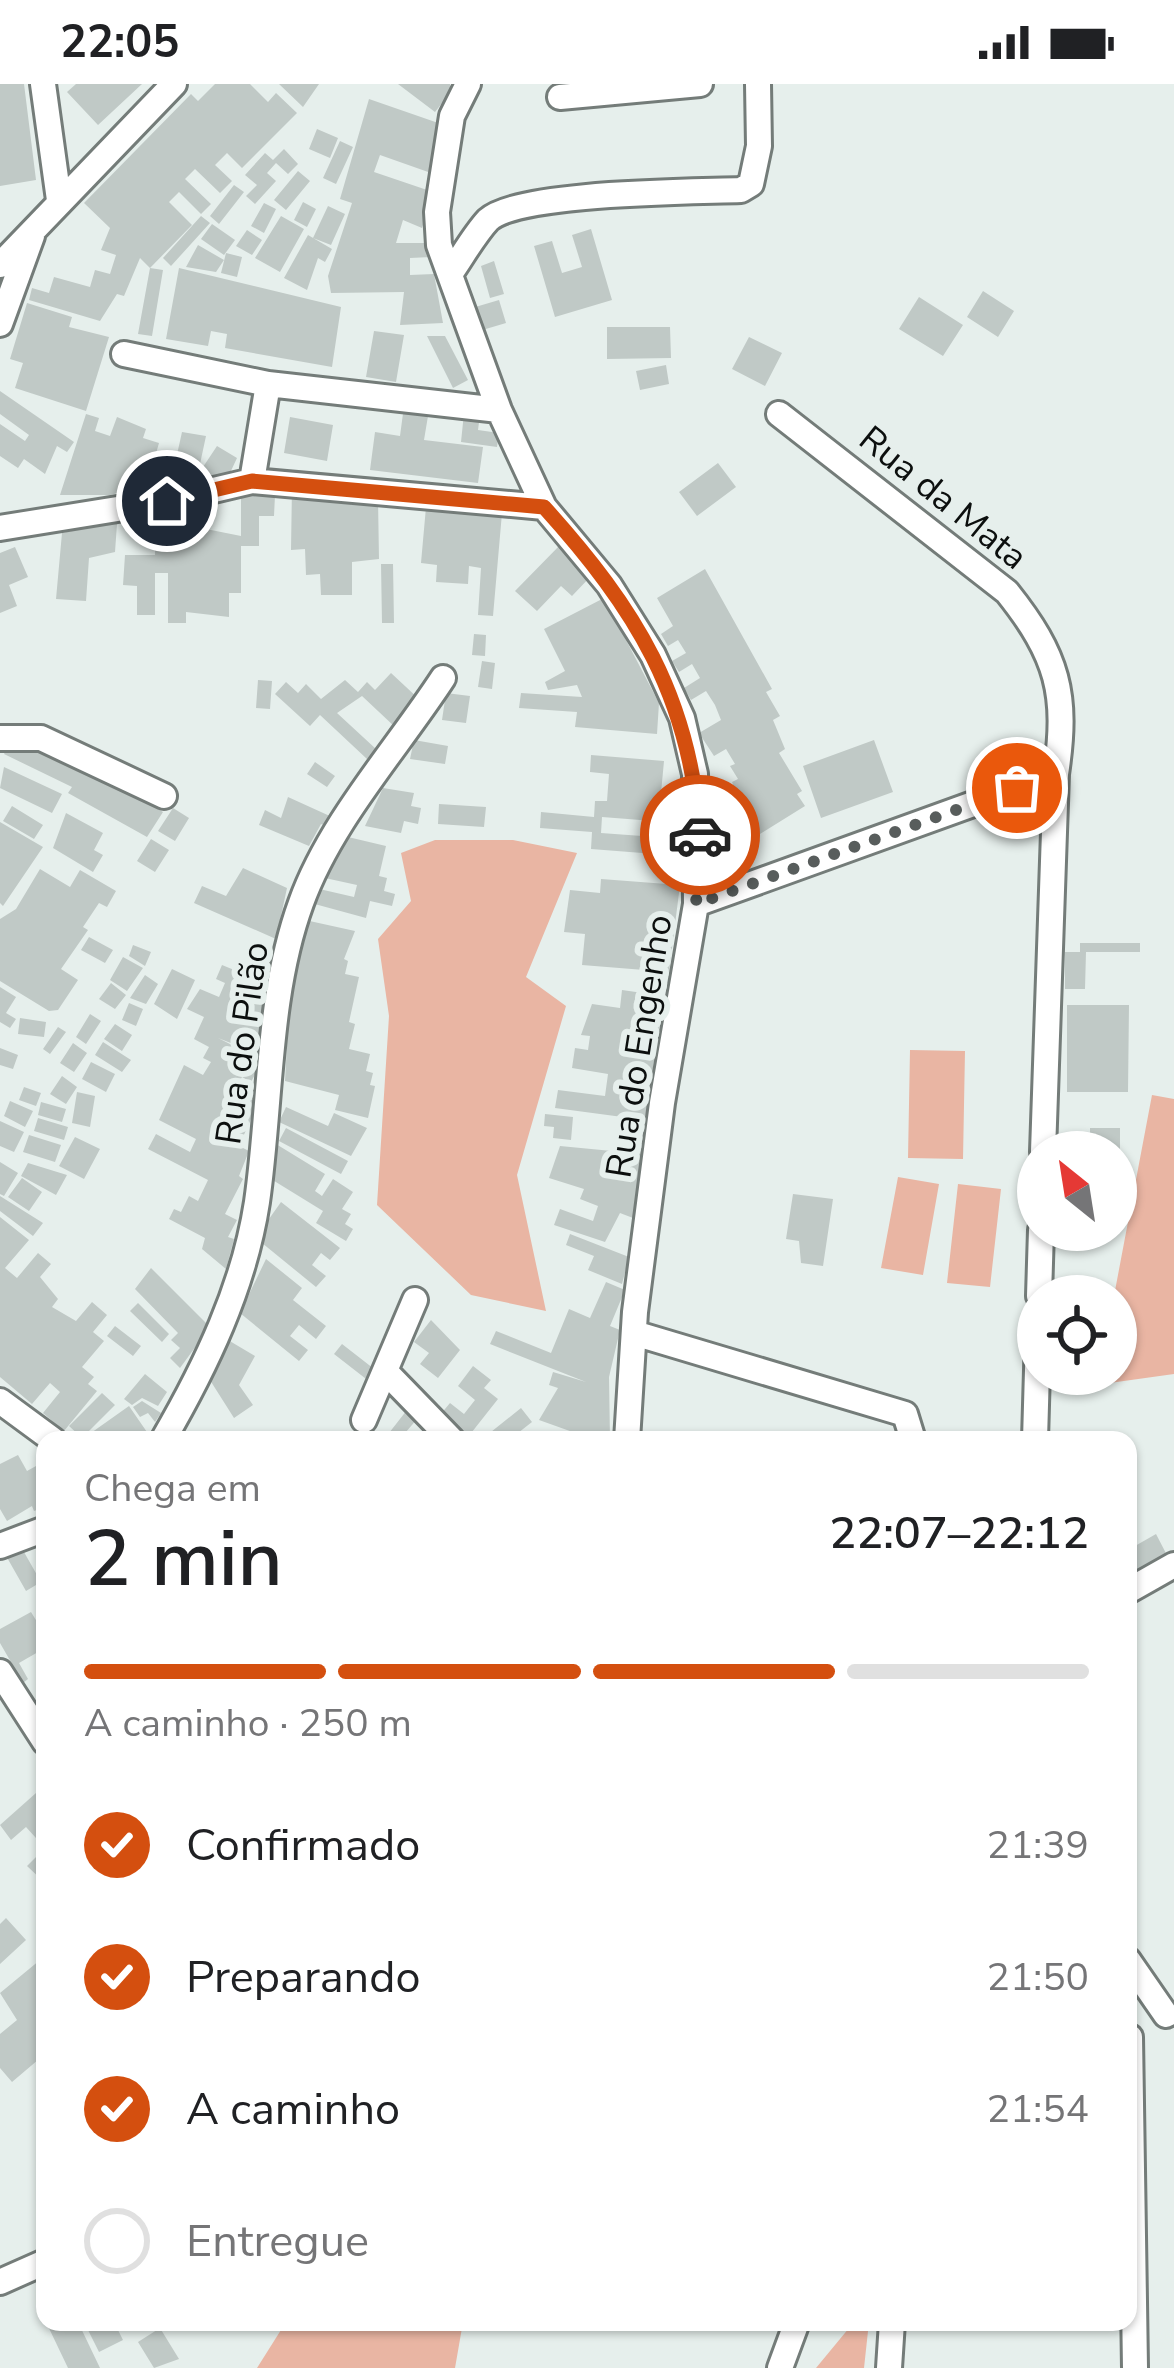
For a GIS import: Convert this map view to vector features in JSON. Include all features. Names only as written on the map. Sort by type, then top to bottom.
[{"type":"street","points":[[43,84],[59,200]]},
{"type":"street","points":[[0,265],[174,84]]},
{"type":"street","name":"Rua do Engenho","points":[[468,84],[452,116],[437,212],[439,245],[499,410],[544,507],[609,585],[653,656],[682,718],[695,774],[696,904],[662,1103],[634,1333],[628,1431]]},
{"type":"street","points":[[560,97],[700,84]]},
{"type":"street","points":[[449,274],[486,222],[503,212],[562,199],[740,190],[751,184],[759,146],[758,84]]},
{"type":"street","points":[[0,324],[35,227]]},
{"type":"street","points":[[124,354],[268,384],[499,410]]},
{"type":"street","points":[[252,481],[268,384]]},
{"type":"street","name":"Rua da Mata","points":[[779,414],[974,562],[1036,628],[1062,697],[1044,1131]]},
{"type":"street","points":[[0,528],[167,501],[252,481],[544,507]]},
{"type":"street","name":"Rua do Pilão","points":[[169,1431],[214,1342],[243,1267],[256,1206],[285,957],[302,900],[330,846],[443,679]]},
{"type":"street","points":[[0,738],[41,738],[164,796]]},
{"type":"street","points":[[696,904],[1056,774]]},
{"type":"street","points":[[364,1420],[415,1300]]},
{"type":"street","points":[[634,1333],[905,1414],[910,1431]]},
{"type":"street","points":[[385,1370],[443,1431]]},
{"type":"street","points":[[1035,1431],[1036,1395]]},
{"type":"street","points":[[0,1401],[41,1431]]},
{"type":"street","points":[[0,1546],[36,1532]]},
{"type":"street","points":[[1137,1586],[1174,1565]]},
{"type":"street","points":[[0,1672],[36,1728]]},
{"type":"street","points":[[1137,1971],[1170,2013],[1137,2033]]},
{"type":"street","points":[[0,2282],[36,2266]]},
{"type":"street","points":[[780,2368],[794,2331]]},
{"type":"street","points":[[889,2368],[891,2331]]},
{"type":"street","points":[[1134,2331],[1135,2368]]},
{"type":"shaded area","points":[[435,840],[513,840],[577,853],[526,977],[566,1006],[517,1175],[546,1311],[471,1295],[377,1205],[389,1016],[378,939],[411,901],[401,853]]},
{"type":"shaded area","points":[[910,1050],[965,1051],[963,1159],[908,1158]]},
{"type":"shaded area","points":[[1152,1095],[1174,1099],[1174,1374],[1137,1379],[1137,1275],[1118,1275],[1123,1251],[1137,1251],[1137,1174]]},
{"type":"shaded area","points":[[898,1177],[939,1184],[923,1275],[881,1268]]},
{"type":"shaded area","points":[[958,1184],[1001,1189],[990,1287],[947,1283]]},
{"type":"shaded area","points":[[280,2331],[461,2331],[455,2368],[257,2368]]},
{"type":"shaded area","points":[[847,2331],[868,2331],[864,2368],[816,2368]]},
{"type":"building","points":[[0,84],[24,84],[36,180],[0,186]]},
{"type":"building","points":[[76,84],[142,84],[98,125],[67,92]]},
{"type":"building","points":[[215,84],[250,84],[268,102],[276,93],[297,113],[242,168],[227,153],[215,165],[232,181],[220,193],[195,169],[185,179],[211,204],[201,214],[179,192],[169,202],[192,225],[150,268],[140,258],[124,296],[117,294],[100,321],[29,300],[32,288],[49,293],[54,277],[90,287],[95,270],[110,274],[116,255],[101,250],[110,228],[84,203],[191,94],[198,101]]},
{"type":"building","points":[[279,84],[319,84],[303,107]]},
{"type":"building","points":[[398,84],[450,84],[450,93],[435,112]]},
{"type":"building","points":[[369,99],[444,125],[431,173],[380,155],[374,172],[433,192],[422,228],[403,220],[396,243],[430,243],[431,257],[410,258],[410,275],[434,274],[443,323],[400,325],[404,292],[331,293],[328,276],[352,203],[340,199]]},
{"type":"building","points":[[317,129],[338,138],[330,158],[309,149]]},
{"type":"building","points":[[340,141],[353,147],[336,184],[323,178]]},
{"type":"building","points":[[284,149],[298,164],[288,174],[276,163],[267,173],[276,181],[255,204],[246,196],[257,185],[245,175],[265,153],[273,160]]},
{"type":"building","points":[[298,171],[310,181],[286,210],[274,200]]},
{"type":"building","points":[[234,185],[244,192],[219,224],[210,216]]},
{"type":"building","points":[[303,202],[316,209],[307,227],[294,220]]},
{"type":"building","points":[[264,203],[276,209],[264,233],[251,226]]},
{"type":"building","points":[[328,206],[345,214],[331,245],[313,238]]},
{"type":"building","points":[[201,216],[210,223],[171,266],[163,258]]},
{"type":"building","points":[[281,216],[304,229],[280,272],[255,258]]},
{"type":"building","points":[[212,224],[235,240],[224,255],[201,239]]},
{"type":"building","points":[[591,229],[612,300],[555,317],[534,246],[552,241],[562,273],[582,267],[572,235]]},
{"type":"building","points":[[247,230],[262,240],[252,255],[236,246]]},
{"type":"building","points":[[308,235],[332,249],[325,262],[318,258],[307,290],[284,278]]},
{"type":"building","points":[[198,245],[224,260],[216,272],[186,267]]},
{"type":"building","points":[[226,253],[242,257],[237,277],[221,273]]},
{"type":"building","points":[[494,261],[504,294],[490,298],[481,266]]},
{"type":"building","points":[[150,268],[163,270],[152,336],[138,334]]},
{"type":"building","points":[[179,268],[341,307],[332,367],[225,348],[227,334],[211,331],[208,346],[166,339]]},
{"type":"building","points":[[983,291],[1014,311],[998,337],[967,317]]},
{"type":"building","points":[[919,297],[963,325],[943,356],[899,329]]},
{"type":"building","points":[[499,300],[506,323],[479,331],[472,308]]},
{"type":"building","points":[[27,303],[72,317],[69,327],[109,337],[86,411],[15,388],[23,363],[10,359]]},
{"type":"building","points":[[607,327],[670,327],[671,358],[607,359]]},
{"type":"building","points":[[374,331],[404,335],[396,382],[366,377]]},
{"type":"building","points":[[427,336],[445,336],[468,380],[453,388]]},
{"type":"building","points":[[749,337],[782,353],[765,386],[732,369]]},
{"type":"building","points":[[666,365],[669,384],[640,390],[636,371]]},
{"type":"building","points":[[0,391],[74,442],[67,452],[57,446],[45,474],[24,459],[18,468],[0,456],[0,424],[25,441],[29,435],[0,414]]},
{"type":"building","points":[[404,406],[429,410],[424,440],[483,447],[478,483],[370,470],[375,432],[400,436]]},
{"type":"building","points":[[464,413],[480,415],[478,430],[499,433],[497,447],[461,442]]},
{"type":"building","points":[[86,414],[99,418],[95,431],[110,436],[117,417],[146,429],[143,438],[159,443],[147,485],[110,495],[60,495]]},
{"type":"building","points":[[290,417],[333,425],[327,461],[284,453]]},
{"type":"building","points":[[182,432],[206,436],[200,464],[176,459]]},
{"type":"building","points":[[217,446],[237,458],[230,473],[213,477],[199,473]]},
{"type":"building","points":[[718,463],[736,487],[697,516],[679,492]]},
{"type":"building","points":[[292,486],[351,500],[351,505],[378,499],[379,559],[352,562],[352,595],[321,595],[320,574],[306,575],[305,549],[291,550]]},
{"type":"building","points":[[241,495],[275,495],[274,516],[259,516],[259,546],[241,546],[241,593],[229,593],[229,617],[186,612],[186,623],[168,623],[168,573],[155,573],[155,615],[137,615],[137,586],[123,585],[125,555],[155,555],[156,517],[168,517],[168,541],[186,541],[186,525],[241,536]]},
{"type":"building","points":[[426,507],[502,513],[493,616],[478,615],[481,568],[469,566],[468,584],[436,582],[437,565],[421,563]]},
{"type":"building","points":[[117,524],[115,552],[89,558],[86,601],[56,599],[62,533]]},
{"type":"building","points":[[561,544],[592,575],[572,596],[561,586],[537,611],[515,591]]},
{"type":"building","points":[[15,547],[28,577],[9,585],[17,606],[0,613],[0,553]]},
{"type":"building","points":[[381,564],[393,564],[394,623],[382,623]]},
{"type":"building","points":[[705,569],[772,689],[766,692],[780,716],[773,720],[785,749],[779,753],[802,791],[797,794],[805,806],[755,837],[732,782],[738,779],[730,766],[735,764],[726,749],[714,756],[699,733],[721,720],[715,705],[706,691],[691,700],[684,688],[700,678],[692,664],[679,672],[672,661],[686,653],[678,640],[668,646],[661,634],[673,626],[657,598]]},
{"type":"building","points":[[604,598],[659,703],[657,734],[575,727],[577,712],[519,708],[521,693],[582,697],[577,685],[548,690],[545,682],[565,671],[544,629]]},
{"type":"building","points":[[474,634],[486,635],[485,656],[472,655]]},
{"type":"building","points":[[482,661],[495,663],[492,689],[478,687]]},
{"type":"building","points":[[391,673],[420,700],[395,727],[362,696],[337,713],[376,749],[367,759],[320,715],[310,726],[275,694],[286,682],[298,693],[306,684],[321,699],[345,680],[358,692],[367,682],[375,690]]},
{"type":"building","points":[[258,680],[272,681],[270,709],[256,708]]},
{"type":"building","points":[[446,693],[470,696],[466,723],[442,720]]},
{"type":"building","points":[[12,739],[80,772],[84,765],[163,812],[147,837],[68,793],[72,787],[4,754]]},
{"type":"building","points":[[414,740],[448,746],[445,764],[410,759]]},
{"type":"building","points":[[874,740],[893,792],[821,818],[803,766]]},
{"type":"building","points":[[591,755],[664,761],[661,793],[682,794],[679,823],[602,817],[601,833],[683,839],[681,856],[591,849],[592,832],[540,828],[541,812],[594,817],[595,801],[607,801],[609,774],[590,772]]},
{"type":"building","points":[[315,762],[335,776],[327,787],[307,774]]},
{"type":"building","points":[[4,767],[62,794],[52,813],[0,788]]},
{"type":"building","points":[[383,788],[414,793],[411,806],[421,808],[418,824],[404,821],[401,833],[365,826]]},
{"type":"building","points":[[288,797],[332,817],[328,827],[321,824],[309,846],[259,825],[265,810],[281,818]]},
{"type":"building","points":[[439,804],[486,807],[484,827],[438,824]]},
{"type":"building","points":[[12,806],[43,825],[34,839],[3,821]]},
{"type":"building","points":[[173,808],[189,818],[175,841],[158,831]]},
{"type":"building","points":[[66,813],[103,833],[94,850],[103,855],[93,872],[53,848]]},
{"type":"building","points":[[0,822],[43,847],[3,906],[0,903]]},
{"type":"building","points":[[348,837],[386,846],[379,876],[387,878],[384,891],[395,894],[392,906],[370,901],[366,918],[311,903],[315,888],[354,897],[357,885],[325,878]]},
{"type":"building","points":[[151,839],[169,850],[155,872],[137,861]]},
{"type":"building","points":[[243,868],[287,888],[276,939],[194,903],[202,886],[226,896]]},
{"type":"building","points":[[40,869],[70,887],[80,870],[116,891],[107,907],[99,903],[83,927],[88,930],[61,969],[78,980],[58,1010],[49,1011],[0,981],[0,919],[16,909]]},
{"type":"building","points":[[601,879],[680,885],[669,972],[582,965],[585,934],[564,932],[570,890],[600,893]]},
{"type":"building","points":[[305,920],[355,931],[344,959],[348,961],[345,974],[359,977],[349,1022],[355,1024],[349,1049],[370,1054],[366,1071],[373,1073],[370,1085],[375,1086],[368,1118],[335,1110],[339,1095],[285,1081],[289,1008]]},
{"type":"building","points":[[89,937],[113,950],[105,963],[81,950]]},
{"type":"building","points":[[1080,943],[1140,943],[1140,952],[1086,952],[1085,989],[1065,989],[1065,952],[1080,952]]},
{"type":"building","points":[[133,945],[151,952],[145,966],[129,956]]},
{"type":"building","points":[[123,957],[143,968],[127,991],[110,980]]},
{"type":"building","points":[[250,960],[271,969],[256,1053],[218,1038],[252,1055],[246,1066],[257,1071],[251,1082],[242,1077],[235,1091],[258,1103],[239,1146],[249,1151],[239,1176],[243,1179],[225,1214],[237,1220],[228,1237],[234,1239],[226,1269],[202,1249],[205,1238],[169,1219],[174,1209],[181,1212],[189,1196],[198,1201],[208,1180],[148,1149],[156,1134],[190,1152],[196,1139],[159,1120],[184,1065],[203,1075],[211,1062],[203,1058],[209,1047],[194,1039],[204,1017],[187,1009],[200,989],[219,997],[225,983],[216,979],[222,965],[244,974]]},
{"type":"building","points":[[172,969],[195,980],[177,1019],[154,1004]]},
{"type":"building","points":[[145,975],[158,984],[146,1004],[130,998]]},
{"type":"building","points":[[111,983],[126,995],[115,1009],[99,999]]},
{"type":"building","points":[[0,987],[16,997],[6,1013],[16,1019],[10,1028],[0,1022]]},
{"type":"building","points":[[622,990],[664,996],[645,1120],[555,1108],[558,1090],[605,1096],[608,1074],[572,1068],[575,1048],[588,1050],[590,1036],[581,1035],[592,1004],[620,1008]]},
{"type":"building","points":[[129,1003],[143,1009],[136,1026],[122,1020]]},
{"type":"building","points":[[1067,1005],[1129,1005],[1128,1092],[1067,1092]]},
{"type":"building","points":[[90,1014],[101,1021],[86,1044],[76,1037]]},
{"type":"building","points":[[20,1018],[46,1022],[44,1037],[18,1034]]},
{"type":"building","points":[[115,1024],[132,1035],[122,1051],[104,1039]]},
{"type":"building","points":[[58,1027],[66,1032],[50,1054],[43,1049]]},
{"type":"building","points":[[103,1042],[131,1060],[122,1072],[95,1055]]},
{"type":"building","points":[[73,1043],[87,1053],[74,1072],[60,1063]]},
{"type":"building","points":[[0,1048],[18,1055],[13,1069],[0,1065]]},
{"type":"building","points":[[91,1062],[115,1074],[106,1092],[82,1079]]},
{"type":"building","points":[[62,1076],[77,1087],[66,1104],[50,1094]]},
{"type":"building","points":[[24,1087],[41,1093],[36,1106],[19,1100]]},
{"type":"building","points":[[77,1092],[95,1096],[90,1127],[72,1123]]},
{"type":"building","points":[[10,1101],[33,1111],[25,1127],[4,1116]]},
{"type":"building","points":[[41,1102],[66,1109],[62,1122],[38,1115]]},
{"type":"building","points":[[286,1107],[328,1126],[334,1113],[367,1128],[351,1156],[279,1122]]},
{"type":"building","points":[[545,1114],[573,1117],[571,1140],[553,1138],[554,1127],[544,1126]]},
{"type":"building","points":[[38,1118],[68,1127],[64,1140],[34,1131]]},
{"type":"building","points":[[0,1121],[24,1132],[14,1152],[0,1146]]},
{"type":"building","points":[[286,1128],[348,1161],[341,1174],[279,1141]]},
{"type":"building","points":[[29,1135],[61,1145],[55,1162],[23,1152]]},
{"type":"building","points":[[75,1137],[100,1149],[84,1179],[59,1166]]},
{"type":"building","points":[[276,1144],[325,1174],[315,1191],[322,1196],[333,1179],[353,1192],[342,1209],[351,1214],[345,1224],[353,1229],[346,1241],[316,1223],[323,1211],[271,1179]]},
{"type":"building","points":[[560,1146],[643,1154],[633,1218],[620,1213],[605,1242],[554,1225],[560,1209],[593,1221],[598,1206],[580,1199],[584,1189],[549,1178]]},
{"type":"building","points":[[0,1162],[18,1173],[4,1196],[0,1194]]},
{"type":"building","points":[[28,1163],[67,1175],[56,1195],[21,1176]]},
{"type":"building","points":[[22,1178],[42,1192],[29,1211],[8,1197]]},
{"type":"building","points":[[793,1194],[833,1199],[823,1266],[801,1263],[799,1241],[786,1239]]},
{"type":"building","points":[[0,1196],[43,1223],[33,1236],[0,1211]]},
{"type":"building","points":[[281,1202],[340,1248],[330,1260],[321,1253],[312,1265],[326,1276],[316,1287],[262,1243],[264,1226]]},
{"type":"building","points":[[0,1217],[29,1240],[5,1268],[17,1278],[38,1253],[51,1264],[40,1277],[58,1299],[52,1307],[76,1321],[92,1302],[107,1315],[93,1332],[104,1341],[82,1367],[94,1377],[88,1384],[97,1391],[64,1431],[43,1413],[60,1392],[50,1383],[32,1404],[0,1377]]},
{"type":"building","points":[[570,1234],[629,1257],[622,1284],[588,1270],[594,1256],[566,1245]]},
{"type":"building","points":[[266,1259],[302,1288],[293,1300],[326,1326],[316,1339],[299,1325],[290,1336],[308,1350],[299,1361],[240,1313]]},
{"type":"building","points":[[151,1268],[210,1327],[180,1368],[170,1358],[180,1348],[171,1340],[178,1333],[135,1289]]},
{"type":"building","points":[[606,1282],[625,1290],[610,1326],[620,1330],[609,1377],[610,1431],[570,1431],[539,1420],[558,1388],[549,1385],[553,1372],[586,1382],[490,1344],[496,1331],[551,1353],[569,1309],[590,1318]]},
{"type":"building","points":[[138,1303],[169,1334],[162,1342],[130,1311]]},
{"type":"building","points":[[431,1320],[460,1350],[438,1378],[420,1364],[429,1353],[414,1342]]},
{"type":"building","points":[[115,1326],[141,1346],[133,1356],[107,1336]]},
{"type":"building","points":[[228,1340],[255,1356],[239,1385],[253,1405],[234,1418],[208,1377]]},
{"type":"building","points":[[342,1344],[378,1372],[370,1382],[334,1354]]},
{"type":"building","points":[[473,1366],[491,1380],[484,1388],[498,1399],[473,1431],[460,1431],[440,1415],[450,1403],[464,1414],[475,1400],[458,1386]]},
{"type":"building","points":[[145,1374],[167,1392],[158,1406],[142,1398],[132,1405],[124,1399]]},
{"type":"building","points":[[102,1393],[115,1405],[89,1431],[69,1426]]},
{"type":"building","points":[[142,1401],[161,1413],[155,1422],[148,1413],[140,1417],[133,1407]]},
{"type":"building","points":[[129,1406],[146,1431],[94,1431]]},
{"type":"building","points":[[521,1408],[532,1422],[520,1431],[492,1431]]},
{"type":"building","points":[[407,1410],[418,1418],[407,1431],[391,1431]]},
{"type":"building","points":[[18,1455],[27,1471],[36,1466],[36,1510],[32,1506],[7,1521],[0,1509],[0,1464]]},
{"type":"building","points":[[1156,1534],[1170,1561],[1137,1579],[1137,1545]]},
{"type":"building","points":[[20,1545],[36,1573],[36,1585],[26,1591],[5,1554]]},
{"type":"building","points":[[31,1612],[36,1620],[36,1653],[19,1663],[28,1679],[23,1683],[0,1643],[0,1629]]},
{"type":"building","points":[[36,1793],[36,1838],[26,1827],[11,1840],[0,1825]]},
{"type":"building","points":[[6,1918],[26,1940],[0,1964],[0,1924]]},
{"type":"building","points":[[36,1963],[36,2062],[12,2082],[0,2068],[0,2034],[17,2020],[0,1993]]},
{"type":"building","points":[[50,2331],[82,2331],[100,2368],[68,2368]]},
{"type":"building","points":[[88,2331],[118,2331],[123,2340],[99,2352]]},
{"type":"building","points":[[162,2331],[179,2359],[154,2368],[138,2342]]},
{"type":"way so far","points":[[700,835],[696,904],[1017,788]]},
{"type":"route","points":[[167,501],[252,481],[544,507],[609,585],[653,656],[682,718],[695,774],[700,835]]}]
